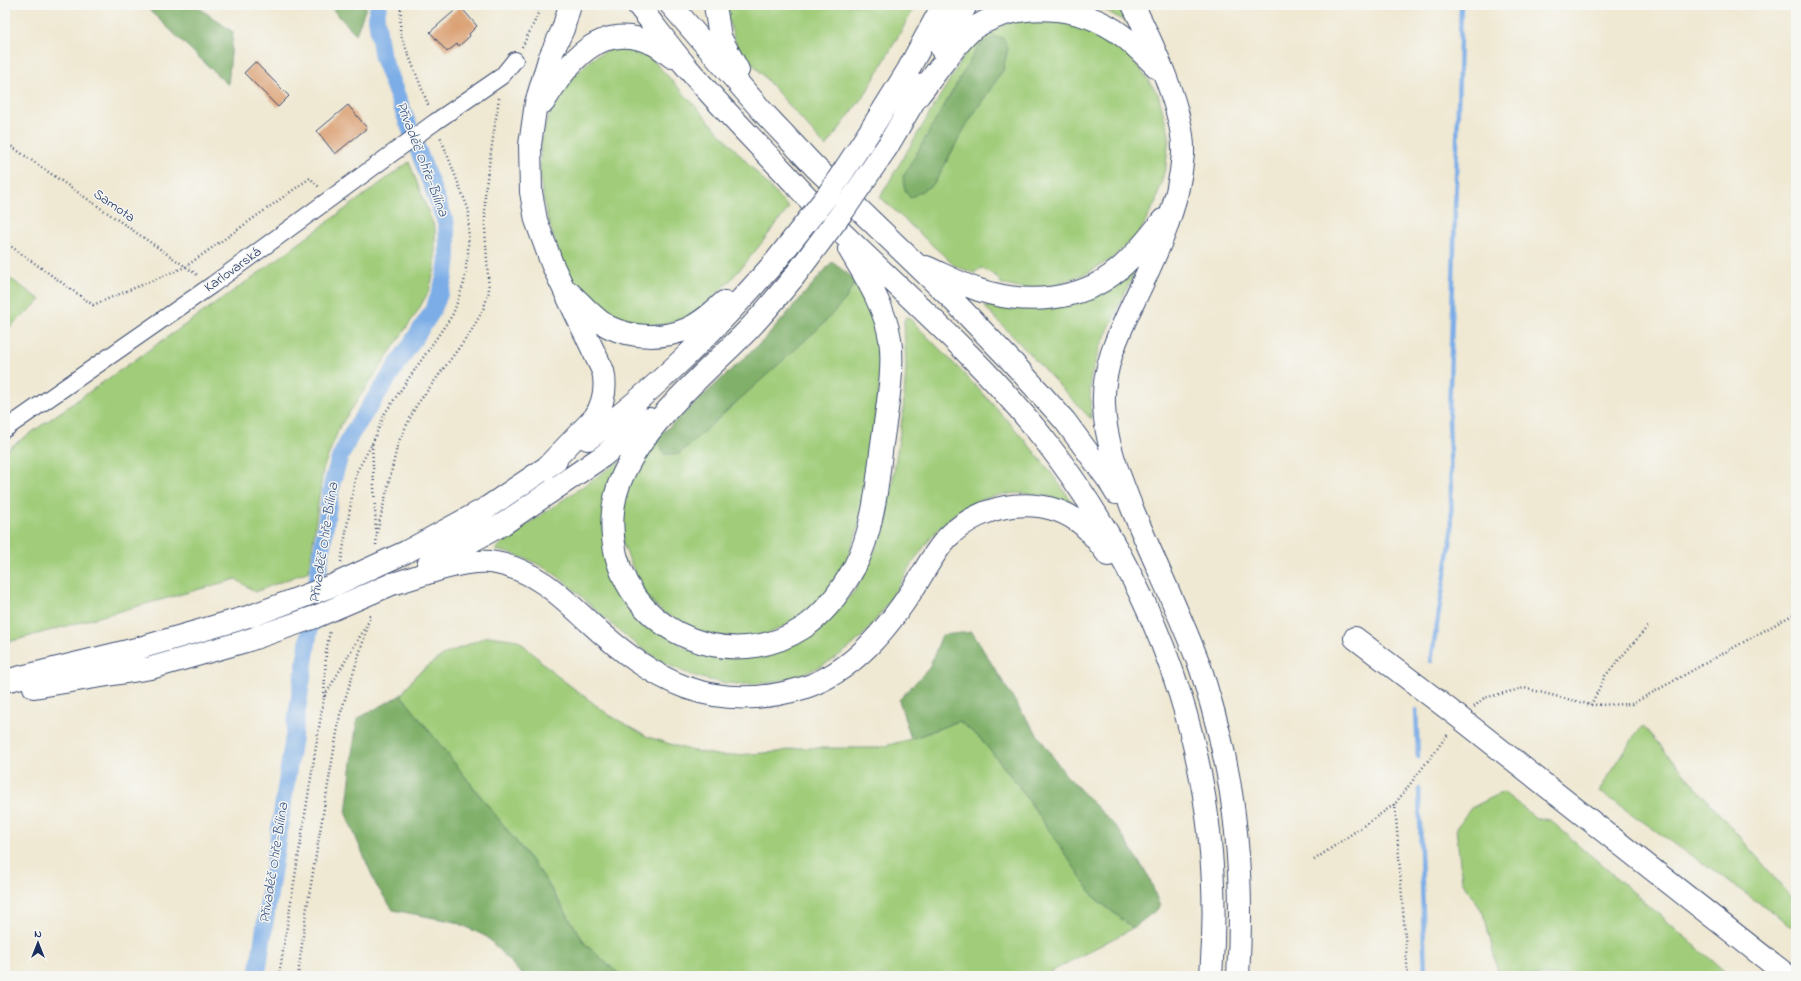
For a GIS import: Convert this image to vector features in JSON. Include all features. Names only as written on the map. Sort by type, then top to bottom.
[{"type":"main road","points":[[544,470],[595,417],[602,404],[605,389],[602,371],[552,264],[536,220],[531,192],[530,145],[533,118],[540,86],[570,5]]},
{"type":"main road","points":[[638,5],[686,66],[836,227],[932,317],[996,383],[1046,442],[1089,501],[1124,561],[1150,614],[1175,675],[1190,726],[1202,780],[1213,879],[1214,932],[1211,976]]},
{"type":"main road","points":[[671,5],[763,112],[815,167],[912,260],[1014,364],[1064,421],[1109,481],[1148,548]]},
{"type":"main road","points":[[714,5],[720,37],[727,52],[763,112]]},
{"type":"main road","points":[[908,70],[930,5]]},
{"type":"main road","points":[[5,681],[150,645],[251,616],[334,585],[406,552],[485,509],[592,436],[656,384],[722,321],[775,262],[827,196],[870,131],[908,70],[943,5]]},
{"type":"main road","points":[[836,227],[864,275],[883,312],[890,337],[892,360],[878,480],[868,529],[854,566],[839,591],[829,605],[807,624],[787,636],[771,643],[754,647],[719,647],[702,643],[680,634],[656,619],[643,607],[633,593],[618,562],[614,546],[613,512],[621,478],[636,450],[651,431],[694,383],[746,332],[793,278],[844,210],[887,147],[918,96],[966,5]]},
{"type":"main road","points":[[1133,5],[1145,28],[1176,108],[1180,123],[1183,153],[1174,205],[1162,242],[1110,353],[1103,384],[1107,435],[1115,465],[1148,548],[1174,602],[1199,662],[1215,716],[1228,771],[1240,876],[1241,935],[1238,976]]},
{"type":"main road","points":[[918,96],[964,38],[974,28],[998,14],[1025,6],[1049,6],[1089,15],[1123,36],[1162,72]]},
{"type":"main road","points":[[530,145],[541,106],[563,71],[585,50],[597,42],[619,37],[643,40],[653,43],[686,66]]},
{"type":"main road","points":[[912,260],[978,290],[1003,296],[1030,299],[1056,298],[1091,287],[1118,270],[1145,242],[1174,205]]},
{"type":"main road","points":[[564,288],[608,326],[628,333],[651,336],[687,329],[706,317],[775,262]]},
{"type":"main road","points":[[5,691],[151,668],[246,641],[315,618],[400,581],[503,524],[554,490],[603,456],[694,383]]},
{"type":"main road","points":[[400,581],[469,563],[494,563],[514,567],[536,577],[558,594],[623,652],[649,670],[676,684],[707,694],[736,697],[770,695],[805,687],[834,673],[858,656],[879,637],[901,608],[950,535],[975,517],[1002,507],[1020,505],[1054,510],[1081,524],[1095,538],[1150,614]]},
{"type":"main road","points":[[1355,638],[1460,718],[1788,976]]},
{"type":"street","name":"Karlovarská","points":[[5,429],[212,285],[457,106],[502,76],[515,60]]},
{"type":"path","points":[[340,569],[356,473],[372,444],[385,413],[454,314],[464,283],[468,253],[469,211],[400,33],[401,5]]},
{"type":"path","points":[[515,60],[537,17],[540,5]]},
{"type":"path","points":[[375,548],[377,533],[398,443],[416,406],[470,333],[483,310],[489,292],[485,228],[485,192],[502,76]]},
{"type":"path","name":"Samota","points":[[5,142],[212,285]]},
{"type":"path","points":[[5,242],[93,305],[185,267],[310,178],[331,198]]},
{"type":"path","points":[[372,444],[377,533]]},
{"type":"path","points":[[298,976],[306,913],[340,715],[369,621],[371,607]]},
{"type":"path","points":[[1314,860],[1395,804],[1460,718],[1484,698],[1524,688],[1592,705],[1632,704],[1796,613]]},
{"type":"path","points":[[324,697],[369,621]]},
{"type":"path","points":[[279,976],[324,697],[326,653],[331,622]]},
{"type":"path","points":[[1592,705],[1605,676],[1649,625]]},
{"type":"path","points":[[1395,804],[1408,976]]},
{"type":"green space","points":[[144,5],[195,5],[233,32],[228,85]]},
{"type":"green space","points":[[328,5],[367,5],[356,34]]},
{"type":"green space","points":[[726,5],[916,5],[867,91],[826,147],[737,46],[728,19]]},
{"type":"green space","points":[[1096,5],[1119,5],[1128,23]]},
{"type":"green space","points":[[1027,15],[1085,24],[1117,44],[1139,67],[1158,94],[1169,134],[1166,166],[1156,201],[1140,232],[1110,260],[1087,273],[1063,282],[1039,288],[1018,288],[1002,284],[996,276],[981,268],[974,273],[955,266],[880,197],[971,44],[980,35]],"holes":[[[1008,48],[1003,70],[967,124],[934,184]]]},
{"type":"green space","points":[[994,37],[1003,38],[1008,48],[1003,70],[967,124],[934,184],[910,198],[905,190],[903,177],[979,45]]},
{"type":"green space","points":[[616,48],[640,50],[651,58],[789,208],[754,253],[712,299],[697,311],[683,319],[667,324],[637,324],[623,319],[609,313],[584,294],[570,278],[564,265],[553,235],[543,197],[540,159],[542,137],[547,120],[565,88],[585,65],[590,60],[602,53]]},
{"type":"green space","points":[[409,162],[435,229],[435,268],[429,291],[417,312],[340,426],[323,469],[309,571],[255,592],[236,579],[5,643],[5,451],[256,275]]},
{"type":"green space","points":[[832,262],[856,280],[845,300],[820,327],[679,454],[664,454],[658,437],[765,339]]},
{"type":"green space","points":[[1134,273],[1099,350],[1090,380],[1091,419],[984,306],[1043,308],[1071,304],[1104,292]]},
{"type":"green space","points":[[5,275],[41,300],[5,331]]},
{"type":"green space","points":[[856,280],[874,316],[881,339],[882,360],[869,479],[859,526],[846,562],[822,599],[797,620],[768,634],[736,638],[704,634],[662,612],[641,588],[623,544],[622,513],[630,482],[644,455],[658,437],[665,454],[832,313],[845,300]]},
{"type":"green space","points":[[907,316],[1016,430],[1056,479],[1074,505],[1055,498],[1037,494],[1018,493],[999,495],[981,500],[964,508],[948,519],[934,534],[925,545],[879,616],[860,638],[837,657],[810,671],[767,683],[741,684],[717,682],[694,676],[653,656],[615,627],[570,586],[549,570],[525,558],[495,550],[506,539],[620,461],[603,529],[681,646],[717,656],[823,625],[853,593],[863,577],[879,541],[892,485],[903,412],[906,368],[904,321]]},
{"type":"green space","points":[[972,632],[1021,711],[1065,774],[1118,829],[1149,877],[1160,907],[1133,928],[1095,898],[1018,785],[981,739],[959,721],[911,739],[899,700],[929,668],[942,635]]},
{"type":"green space","points":[[488,636],[518,640],[556,675],[609,715],[648,737],[689,750],[722,756],[778,752],[797,748],[877,748],[911,739],[959,721],[981,739],[1018,785],[1095,898],[1133,928],[1043,976],[621,976],[586,945],[541,873],[401,695],[416,675],[443,655]]},
{"type":"green space","points":[[401,695],[541,873],[586,945],[621,976],[523,976],[487,937],[456,922],[393,910],[376,885],[346,814],[357,719]]},
{"type":"green space","points":[[1643,726],[1796,902],[1796,929],[1599,791],[1634,736]]},
{"type":"green space","points":[[1503,792],[1536,818],[1550,820],[1730,976],[1499,976],[1484,914],[1462,881],[1456,828],[1471,808]]},
{"type":"building","points":[[460,6],[477,26],[469,34],[470,36],[459,46],[457,44],[447,52],[430,32]]},
{"type":"building","points":[[255,62],[289,96],[278,107],[244,73]]},
{"type":"building","points":[[348,105],[367,128],[335,154],[317,131]]},
{"type":"waterway","name":"Přivaděč Ohře-Bílina","points":[[257,976],[332,483],[340,457],[352,433],[432,312],[441,290],[446,269],[448,247],[446,223],[382,56],[376,15],[379,5]]},
{"type":"waterway","points":[[1431,661],[1452,532],[1449,419],[1461,5]]},
{"type":"waterway","points":[[1416,710],[1418,757]]},
{"type":"waterway","points":[[1419,789],[1425,976]]}]
